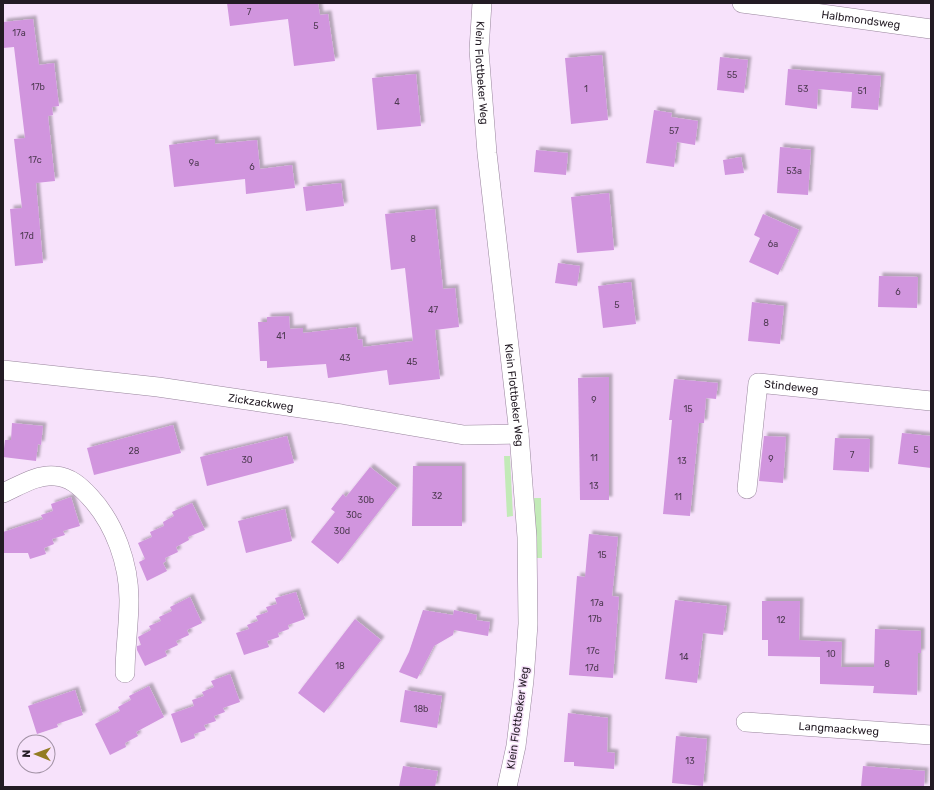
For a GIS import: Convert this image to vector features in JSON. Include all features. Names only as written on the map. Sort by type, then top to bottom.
[{"type":"street","name":"Klein Flottbeker Weg","points":[[482,3],[479,50],[487,153],[519,434],[527,537],[528,624],[523,695],[516,746],[507,787]]},
{"type":"street","name":"Halbmondsweg","points":[[742,3],[931,29]]},
{"type":"street","name":"Zickzackweg","points":[[3,370],[158,387],[341,414],[464,435],[519,434]]},
{"type":"street","name":"Stindeweg","points":[[747,489],[758,383],[931,401]]},
{"type":"street","points":[[3,492],[41,476],[54,476],[68,479],[83,489],[96,503],[109,524],[119,546],[127,572],[129,600],[125,673]]},
{"type":"street","name":"Langmaackweg","points":[[746,722],[931,735]]},
{"type":"green space","points":[[504,456],[510,456],[513,516],[507,517]]},
{"type":"green space","points":[[534,498],[541,498],[542,558],[536,558]]},
{"type":"building","points":[[227,3],[318,3],[320,15],[328,14],[335,61],[294,66],[288,19],[230,26]]},
{"type":"building","points":[[33,19],[39,65],[54,63],[59,106],[52,107],[53,115],[48,116],[55,181],[36,183],[43,263],[15,266],[10,209],[22,208],[14,139],[25,138],[14,47],[3,48],[3,22]]},
{"type":"building","points":[[602,55],[608,120],[571,124],[565,58]]},
{"type":"building","points":[[720,57],[748,60],[744,93],[717,90]]},
{"type":"building","points":[[788,69],[881,76],[878,110],[851,108],[852,92],[818,89],[817,109],[785,105]]},
{"type":"building","points":[[416,74],[421,126],[377,130],[372,78]]},
{"type":"building","points":[[654,110],[672,113],[671,117],[698,121],[695,145],[677,142],[674,167],[646,163]]},
{"type":"building","points":[[215,139],[215,144],[257,140],[260,169],[292,165],[295,188],[246,194],[245,179],[174,187],[169,145]]},
{"type":"building","points":[[780,147],[811,150],[808,195],[777,193]]},
{"type":"building","points":[[536,150],[568,153],[566,175],[534,172]]},
{"type":"building","points":[[741,157],[744,173],[725,175],[723,160]]},
{"type":"building","points":[[341,183],[344,206],[306,211],[303,187]]},
{"type":"building","points":[[609,193],[614,250],[577,253],[571,197]]},
{"type":"building","points":[[435,209],[443,289],[455,288],[459,327],[435,330],[440,379],[389,385],[387,370],[328,378],[326,364],[267,368],[267,361],[260,361],[258,322],[267,322],[267,317],[289,316],[290,329],[303,328],[303,333],[356,327],[358,340],[362,339],[363,347],[413,341],[405,268],[391,270],[385,214]]},
{"type":"building","points":[[763,214],[799,230],[778,275],[749,262],[760,238],[754,235]]},
{"type":"building","points":[[558,263],[580,266],[577,286],[555,283]]},
{"type":"building","points":[[879,276],[918,277],[917,308],[878,307]]},
{"type":"building","points":[[631,282],[636,324],[603,328],[598,286]]},
{"type":"building","points":[[752,302],[784,306],[780,344],[748,341]]},
{"type":"building","points":[[609,377],[609,500],[580,500],[578,378]]},
{"type":"building","points":[[674,379],[718,383],[716,399],[706,398],[704,423],[699,423],[690,516],[663,514],[672,420],[669,420]]},
{"type":"building","points":[[12,423],[43,426],[41,445],[38,444],[36,461],[3,457],[5,440],[11,440]]},
{"type":"building","points":[[173,425],[181,453],[94,475],[87,448]]},
{"type":"building","points":[[902,433],[931,436],[931,468],[898,464]]},
{"type":"building","points":[[287,436],[294,463],[207,486],[200,457]]},
{"type":"building","points":[[764,436],[786,437],[783,483],[759,481]]},
{"type":"building","points":[[835,438],[870,439],[869,472],[833,470]]},
{"type":"building","points":[[413,466],[462,466],[462,526],[412,526]]},
{"type":"building","points":[[370,467],[397,488],[338,564],[311,542],[335,512],[331,509],[343,494],[346,497]]},
{"type":"building","points":[[71,497],[80,526],[63,531],[65,535],[52,539],[54,544],[44,548],[46,554],[30,559],[28,553],[3,553],[3,532],[43,519],[41,515],[53,511],[51,504]]},
{"type":"building","points":[[192,503],[205,530],[188,537],[189,540],[176,547],[178,552],[165,558],[166,561],[163,563],[167,571],[147,581],[139,562],[145,559],[138,543],[152,537],[150,532],[164,526],[163,522],[174,516],[172,512]]},
{"type":"building","points":[[285,509],[292,541],[246,553],[238,521]]},
{"type":"building","points":[[589,534],[618,537],[612,596],[619,597],[613,678],[569,675],[577,576],[585,577]]},
{"type":"building","points":[[296,592],[305,619],[288,625],[289,629],[278,633],[279,637],[267,641],[269,647],[244,655],[236,633],[249,629],[247,625],[258,621],[256,616],[268,612],[266,607],[277,604],[275,598]]},
{"type":"building","points":[[190,597],[202,623],[187,630],[189,635],[176,641],[178,645],[165,651],[167,656],[145,666],[137,650],[137,646],[141,645],[138,637],[151,630],[149,626],[161,621],[159,617],[172,611],[170,607]]},
{"type":"building","points":[[675,600],[727,606],[723,635],[703,633],[697,683],[665,679]]},
{"type":"building","points":[[762,601],[800,601],[799,640],[842,642],[841,667],[874,667],[875,629],[921,631],[921,653],[918,653],[917,695],[873,693],[874,686],[820,684],[820,657],[768,656],[768,640],[762,640]]},
{"type":"building","points":[[423,610],[453,615],[454,610],[477,615],[476,620],[490,622],[488,636],[454,630],[453,635],[434,646],[417,679],[399,672],[409,652]]},
{"type":"building","points":[[355,619],[381,640],[324,713],[298,693]]},
{"type":"building","points":[[230,674],[240,702],[223,708],[225,712],[214,716],[216,721],[204,725],[206,730],[194,734],[195,738],[181,743],[171,714],[194,706],[192,700],[204,696],[202,692],[214,687],[211,681]]},
{"type":"building","points":[[149,686],[164,717],[136,732],[138,736],[125,743],[126,747],[110,755],[95,724],[120,711],[118,707],[131,700],[129,696]]},
{"type":"building","points":[[75,690],[83,715],[57,724],[58,727],[37,734],[28,706]]},
{"type":"building","points":[[405,690],[442,696],[437,728],[400,722]]},
{"type":"building","points":[[568,713],[608,718],[607,752],[615,753],[614,769],[574,766],[574,762],[564,762]]},
{"type":"building","points":[[676,736],[707,739],[703,786],[672,783]]},
{"type":"building","points":[[403,766],[438,771],[435,787],[399,787]]},
{"type":"building","points":[[863,766],[925,771],[924,787],[861,787]]}]
